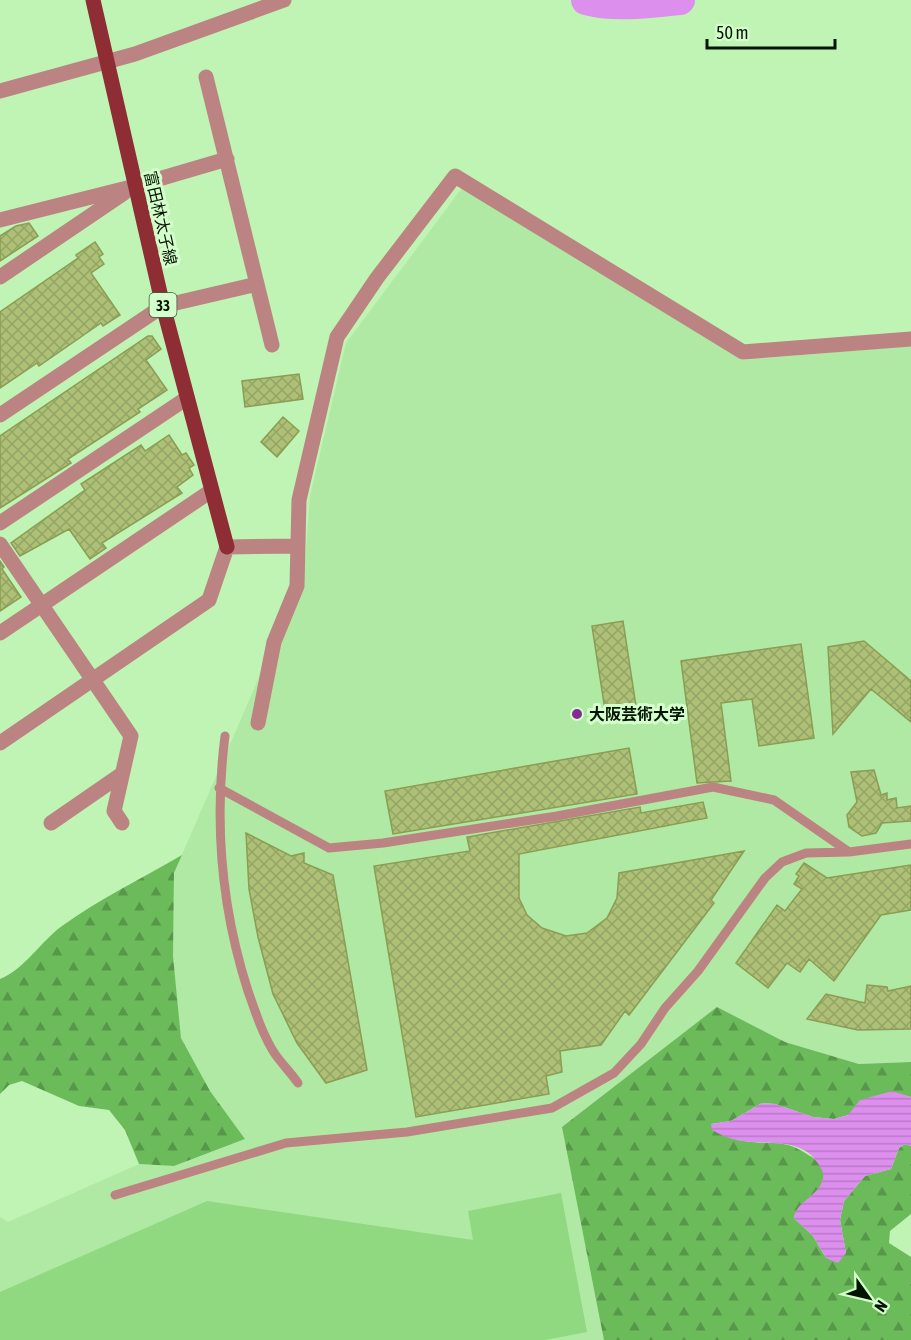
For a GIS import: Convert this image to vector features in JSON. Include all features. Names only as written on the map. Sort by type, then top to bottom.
[{"type":"main road","name":"富田林太子線","points":[[93,0],[163,306],[227,547]]},
{"type":"street","points":[[0,91],[108,62],[284,0]]},
{"type":"street","points":[[206,77],[272,345]]},
{"type":"street","points":[[0,220],[135,186],[226,159]]},
{"type":"street","points":[[258,723],[274,642],[297,586],[299,501],[337,337],[377,278],[455,176],[743,352],[911,339]]},
{"type":"street","points":[[0,277],[135,186]]},
{"type":"street","points":[[0,414],[163,306],[257,284]]},
{"type":"street","points":[[0,524],[187,398]]},
{"type":"street","points":[[0,633],[211,491]]},
{"type":"street","points":[[0,544],[131,736],[114,811],[122,823]]},
{"type":"street","points":[[0,743],[209,600],[227,547],[298,546]]},
{"type":"street","points":[[51,823],[122,774]]},
{"type":"lane","points":[[225,736],[219,788],[220,862],[236,955],[255,1010],[275,1054],[298,1083]]},
{"type":"lane","points":[[219,788],[329,848],[383,843],[557,816],[713,787],[774,800],[849,852]]},
{"type":"lane","points":[[115,1196],[286,1143],[407,1132],[552,1108],[614,1073],[642,1044],[665,1008],[698,971],[765,878],[782,862],[806,853],[849,852],[911,844]]},
{"type":"shaded area","name":"大阪芸術大学","points":[[462,188],[742,360],[911,346],[911,1062],[860,1064],[785,1042],[717,1007],[646,1340],[0,1340],[0,1217],[8,1222],[139,1164],[174,1166],[245,1139],[210,1091],[181,1038],[173,956],[174,873],[304,574],[310,496],[346,343]]},
{"type":"shaded area","points":[[892,1091],[911,1097],[911,1146],[905,1144],[899,1148],[891,1169],[865,1176],[844,1201],[840,1220],[846,1253],[838,1263],[826,1258],[813,1236],[794,1218],[799,1207],[817,1189],[823,1178],[822,1170],[812,1156],[795,1146],[739,1140],[712,1130],[711,1124],[731,1121],[762,1103],[775,1104],[813,1117],[834,1119],[848,1115],[860,1100]]},
{"type":"shaded area","points":[[561,1193],[587,1332],[545,1340],[0,1340],[0,1292],[207,1201],[473,1240],[468,1211]]},
{"type":"green space","points":[[182,855],[174,873],[173,956],[181,1038],[210,1091],[245,1139],[174,1166],[139,1164],[125,1130],[109,1110],[79,1106],[22,1081],[9,1085],[0,1094],[0,979],[17,969],[54,932],[76,916]]},
{"type":"green space","points":[[717,1007],[785,1042],[859,1064],[911,1062],[911,1097],[892,1092],[848,1115],[834,1119],[813,1117],[775,1104],[762,1103],[731,1121],[711,1124],[740,1140],[792,1146],[812,1157],[819,1164],[824,1174],[824,1181],[817,1192],[800,1207],[794,1218],[813,1236],[826,1258],[846,1253],[840,1220],[844,1201],[865,1176],[891,1169],[899,1148],[905,1144],[911,1146],[911,1214],[890,1231],[889,1243],[911,1257],[911,1340],[604,1340],[562,1127]]},
{"type":"building","points":[[29,223],[38,236],[0,261],[0,236],[16,226]]},
{"type":"building","points":[[95,242],[103,254],[99,257],[104,264],[91,273],[120,315],[103,326],[101,323],[39,366],[37,363],[0,388],[0,312],[78,258],[76,255]]},
{"type":"building","points":[[148,336],[152,336],[161,349],[146,360],[167,390],[138,409],[140,412],[68,459],[71,463],[0,508],[0,436]]},
{"type":"building","points":[[299,374],[303,399],[245,407],[242,381]]},
{"type":"building","points":[[283,417],[299,431],[277,457],[261,442]]},
{"type":"building","points":[[169,435],[182,455],[186,453],[194,465],[189,468],[193,475],[177,487],[182,493],[102,543],[106,548],[90,559],[69,529],[20,556],[11,543],[85,490],[81,484],[141,445],[145,451]]},
{"type":"building","points":[[0,561],[4,567],[2,569],[21,597],[0,611]]},
{"type":"building","points":[[623,621],[638,719],[607,723],[592,626]]},
{"type":"building","points":[[864,641],[911,681],[911,722],[871,689],[833,734],[828,647]]},
{"type":"building","points":[[801,644],[814,738],[759,746],[752,699],[721,703],[731,781],[697,783],[681,661]]},
{"type":"building","points":[[629,748],[637,794],[393,834],[385,791]]},
{"type":"building","points":[[874,770],[881,795],[887,793],[887,800],[896,798],[897,808],[911,806],[911,821],[882,823],[876,833],[862,836],[849,827],[847,815],[857,802],[851,772]]},
{"type":"building","points":[[703,802],[707,818],[519,854],[519,898],[527,915],[542,928],[566,936],[587,933],[607,918],[617,898],[619,873],[744,851],[711,900],[714,903],[629,1015],[625,1011],[601,1045],[560,1051],[562,1072],[546,1076],[549,1094],[416,1117],[374,866],[470,851],[467,837],[640,807],[641,813]]},
{"type":"building","points":[[246,833],[291,856],[304,853],[304,863],[333,875],[367,1070],[326,1083],[297,1043],[273,994],[258,937],[249,889]]},
{"type":"building","points":[[804,863],[827,878],[911,865],[911,910],[881,915],[834,981],[809,959],[800,972],[787,963],[768,988],[736,963],[777,905],[785,911],[802,889],[794,884],[799,876],[796,874]]},
{"type":"building","points":[[867,985],[887,987],[888,991],[911,986],[911,1029],[858,1030],[807,1019],[826,994],[865,1003]]},
{"type":"waterway","points":[[586,0],[621,4],[680,0]]},
{"type":"place","name":"大阪芸術大学","points":[[577,714]]}]
